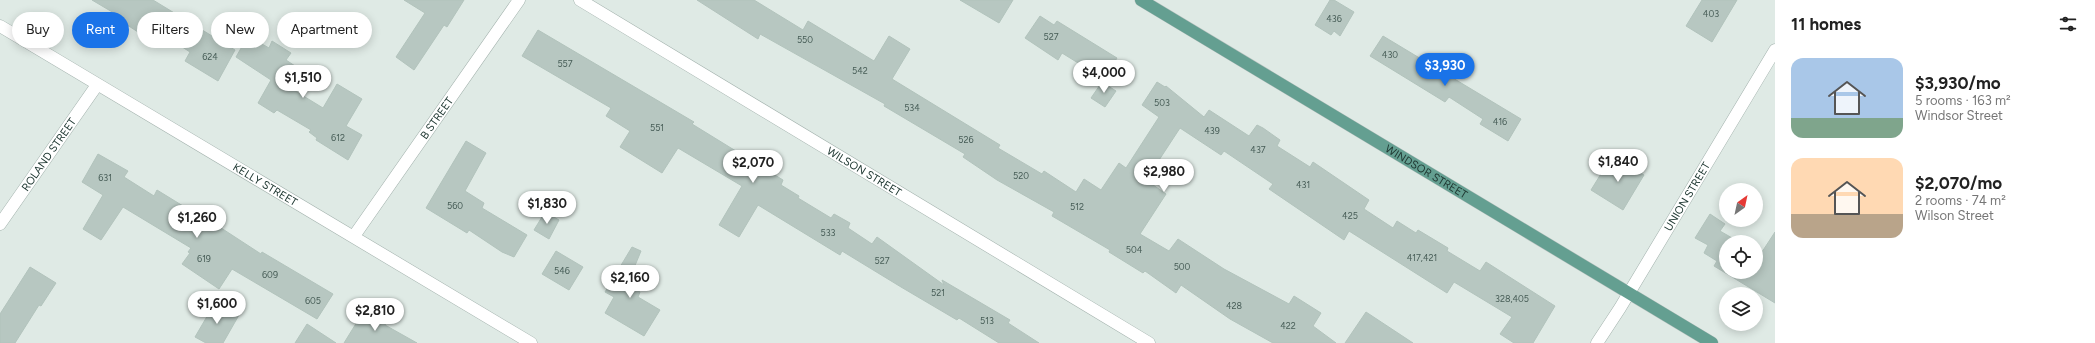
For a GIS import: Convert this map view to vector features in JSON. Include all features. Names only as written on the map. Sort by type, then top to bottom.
[{"type":"main road","name":"WINDSOR STREET","points":[[1141,0],[1712,343]]},
{"type":"street","name":"B STREET","points":[[354,236],[519,0]]},
{"type":"street","name":"WILSON STREET","points":[[580,0],[1150,343]]},
{"type":"street","name":"KELLY STREET","points":[[0,26],[531,343]]},
{"type":"street","name":"UNION STREET","points":[[1597,343],[1629,293],[1775,50]]},
{"type":"street","name":"ROLAND STREET","points":[[0,224],[97,85]]},
{"type":"building","points":[[92,0],[153,0],[173,12],[137,12],[137,31],[129,26],[129,12],[112,12]]},
{"type":"building","points":[[404,0],[464,0],[447,27],[444,25],[414,70],[396,57],[425,13]]},
{"type":"building","points":[[697,0],[754,0],[803,30],[808,21],[874,61],[889,36],[910,49],[892,79],[1000,145],[998,148],[1042,174],[1044,171],[1076,192],[1084,179],[1101,190],[1119,163],[1126,168],[1159,117],[1142,105],[1157,82],[1165,87],[1166,86],[1204,117],[1209,110],[1249,136],[1257,125],[1263,128],[1280,140],[1277,146],[1310,167],[1313,162],[1369,200],[1364,209],[1393,228],[1397,221],[1416,233],[1418,230],[1448,248],[1447,251],[1480,271],[1486,262],[1555,306],[1533,343],[1514,343],[1500,334],[1512,317],[1454,282],[1447,293],[1349,231],[1344,240],[1269,189],[1273,184],[1224,151],[1221,155],[1180,128],[1146,180],[1166,194],[1140,234],[1169,251],[1178,239],[1224,269],[1289,304],[1294,296],[1321,313],[1313,326],[1336,343],[1273,343],[1230,319],[1181,285],[1176,293],[1145,271],[1143,273],[1109,252],[1110,250],[1052,216],[1054,212],[997,180],[963,157],[965,154],[884,106],[885,104],[760,34],[758,39]]},
{"type":"building","points":[[960,0],[1013,0],[999,23]]},
{"type":"building","points":[[1330,0],[1334,0],[1354,12],[1340,36],[1334,31],[1331,35],[1315,25]]},
{"type":"building","points":[[1702,0],[1737,0],[1712,42],[1686,26]]},
{"type":"building","points":[[1040,16],[1054,25],[1057,21],[1117,58],[1104,79],[1062,53],[1058,60],[1025,38]]},
{"type":"building","points":[[203,30],[211,35],[211,48],[232,48],[235,50],[218,81],[185,61],[190,52],[184,48],[203,48]]},
{"type":"building","points":[[538,30],[694,122],[692,124],[783,180],[781,185],[799,196],[798,198],[831,218],[834,214],[850,223],[848,228],[872,244],[877,237],[944,285],[942,280],[1010,320],[1008,323],[1039,343],[999,343],[959,318],[957,320],[842,251],[840,255],[758,205],[739,237],[719,225],[742,186],[678,148],[662,173],[620,147],[630,131],[606,116],[611,108],[522,56]]},
{"type":"building","points":[[1383,36],[1521,119],[1508,141],[1480,124],[1483,119],[1449,97],[1445,102],[1370,56]]},
{"type":"building","points":[[272,41],[277,44],[277,48],[283,48],[291,53],[286,60],[298,68],[287,86],[323,108],[337,84],[362,99],[346,126],[362,135],[348,160],[316,140],[317,138],[309,132],[311,130],[277,110],[274,113],[258,103],[271,80],[236,57],[241,48],[269,48]]},
{"type":"building","points":[[1102,82],[1116,91],[1105,107],[1091,98]]},
{"type":"building","points":[[466,141],[486,153],[465,191],[484,203],[482,208],[527,235],[514,257],[502,252],[469,230],[467,233],[426,208]]},
{"type":"building","points":[[98,154],[128,171],[124,177],[154,196],[157,190],[214,225],[215,224],[261,254],[262,252],[333,294],[317,319],[232,269],[219,289],[182,264],[190,253],[188,252],[191,248],[123,207],[101,240],[83,229],[103,195],[82,182]]},
{"type":"building","points":[[1612,156],[1644,175],[1623,210],[1591,190]]},
{"type":"building","points":[[545,212],[559,220],[549,239],[534,230]]},
{"type":"building","points":[[1710,214],[1719,220],[1719,227],[1723,227],[1720,231],[1727,235],[1719,235],[1719,269],[1714,266],[1717,261],[1704,253],[1708,245],[1695,238]]},
{"type":"building","points":[[1775,232],[1775,303],[1763,296],[1763,287],[1749,287],[1735,279],[1763,279],[1763,250]]},
{"type":"building","points":[[632,247],[641,251],[627,285],[640,292],[638,297],[660,310],[644,336],[605,313],[614,297],[605,292]]},
{"type":"building","points":[[556,251],[583,267],[569,290],[542,274]]},
{"type":"building","points":[[30,267],[56,283],[41,306],[39,305],[15,343],[0,343],[0,314]]},
{"type":"building","points":[[216,301],[239,315],[223,343],[206,343],[195,337]]},
{"type":"building","points":[[365,309],[386,323],[385,325],[417,343],[344,343]]},
{"type":"building","points":[[1366,312],[1413,343],[1345,343]]},
{"type":"building","points":[[307,324],[336,343],[295,343]]}]
